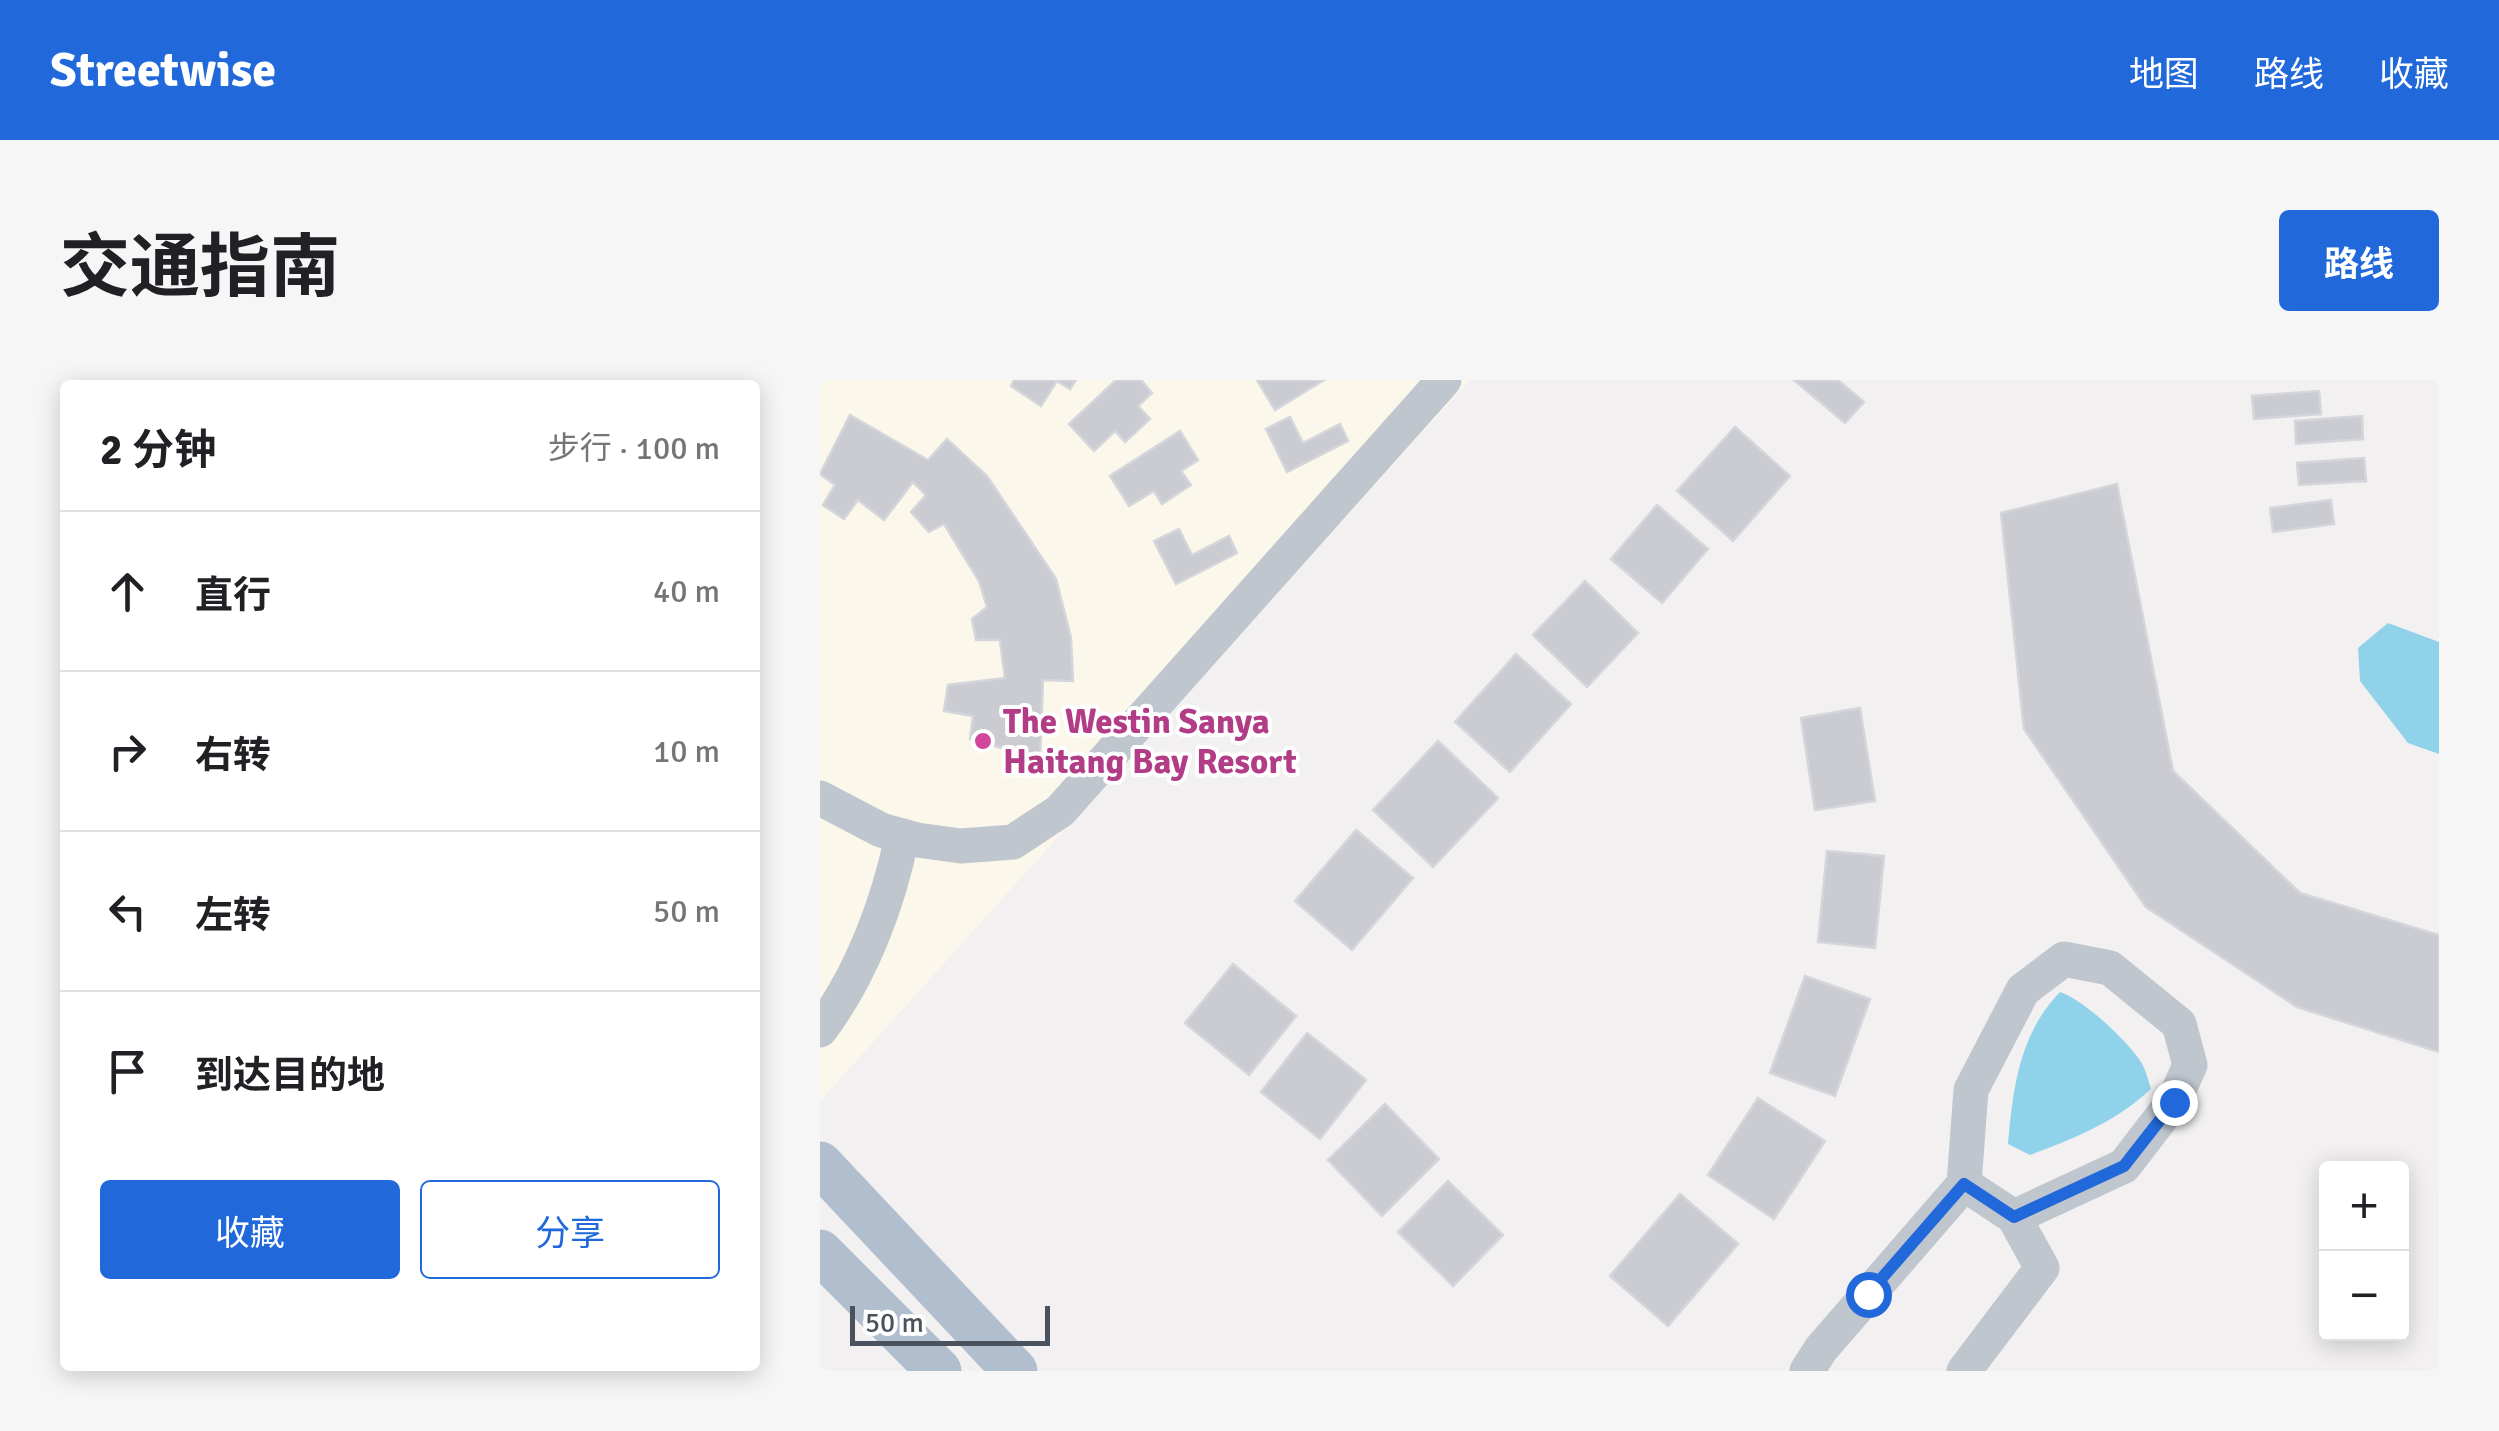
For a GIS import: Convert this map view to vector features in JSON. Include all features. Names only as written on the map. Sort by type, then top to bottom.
[{"type":"main road","points":[[820,1164],[1016,1371]]},
{"type":"main road","points":[[820,1252],[939,1371]]},
{"type":"lane","points":[[820,798],[881,830],[962,846],[1013,842],[1060,812],[1444,380]]},
{"type":"lane","points":[[820,1030],[838,1007],[868,942],[895,870],[902,836]]},
{"type":"lane","points":[[1807,1371],[1821,1348],[1964,1184],[1971,1090],[2023,990],[2064,959],[2110,968],[2179,1024],[2190,1066],[2174,1102],[2124,1166],[2014,1217]]},
{"type":"lane","points":[[1964,1184],[2014,1217],[2042,1268],[1964,1371]]},
{"type":"shaded area","name":"The Westin Sanya Haitang Bay Resort","points":[[820,380],[1470,380],[820,1101]]},
{"type":"water","points":[[2388,623],[2439,642],[2439,754],[2408,743],[2360,681],[2358,648]]},
{"type":"water","points":[[2060,992],[2092,1011],[2124,1041],[2141,1062],[2151,1089],[2094,1128],[2030,1155],[2008,1144],[2012,1103],[2027,1044],[2046,1008]]},
{"type":"building","points":[[1014,380],[1076,380],[1070,389],[1057,381],[1041,406],[1011,386]]},
{"type":"building","points":[[1116,380],[1141,380],[1152,393],[1138,406],[1150,419],[1125,442],[1115,431],[1094,451],[1069,424]]},
{"type":"building","points":[[1257,380],[1324,380],[1275,410]]},
{"type":"building","points":[[1794,380],[1838,380],[1864,402],[1845,423]]},
{"type":"building","points":[[2319,391],[2321,414],[2254,419],[2252,396]]},
{"type":"building","points":[[850,415],[928,460],[947,439],[987,476],[1056,579],[1071,638],[1073,681],[1043,680],[1040,759],[970,739],[973,716],[944,711],[948,685],[1005,678],[1000,640],[976,640],[972,619],[987,607],[979,581],[944,524],[929,532],[911,512],[926,495],[913,482],[884,520],[858,500],[844,519],[823,505],[835,485],[820,474]]},
{"type":"building","points":[[2362,416],[2363,439],[2296,444],[2295,421]]},
{"type":"building","points":[[1290,417],[1303,443],[1340,424],[1348,441],[1287,472],[1266,429]]},
{"type":"building","points":[[1735,427],[1790,476],[1733,541],[1677,491]]},
{"type":"building","points":[[1180,431],[1198,460],[1181,471],[1191,485],[1162,504],[1154,491],[1129,506],[1110,476]]},
{"type":"building","points":[[2364,458],[2366,481],[2299,485],[2297,463]]},
{"type":"building","points":[[2117,484],[2173,771],[2300,893],[2439,935],[2439,1052],[2297,1007],[2146,907],[2024,729],[2001,513]]},
{"type":"building","points":[[2331,500],[2334,524],[2273,532],[2270,508]]},
{"type":"building","points":[[1657,505],[1708,549],[1662,603],[1611,559]]},
{"type":"building","points":[[1179,529],[1192,555],[1229,536],[1237,553],[1176,584],[1154,541]]},
{"type":"building","points":[[1585,581],[1638,633],[1587,687],[1533,635]]},
{"type":"building","points":[[1516,654],[1571,704],[1510,772],[1455,722]]},
{"type":"building","points":[[1860,708],[1875,801],[1815,810],[1801,718]]},
{"type":"building","points":[[1438,741],[1498,798],[1433,867],[1373,810]]},
{"type":"building","points":[[1356,830],[1413,878],[1352,950],[1295,901]]},
{"type":"building","points":[[1827,851],[1884,856],[1875,948],[1818,942]]},
{"type":"building","points":[[1233,964],[1296,1016],[1249,1075],[1185,1023]]},
{"type":"building","points":[[1805,976],[1870,999],[1835,1096],[1770,1073]]},
{"type":"building","points":[[1307,1033],[1366,1080],[1320,1139],[1261,1092]]},
{"type":"building","points":[[1758,1098],[1825,1141],[1774,1219],[1708,1175]]},
{"type":"building","points":[[1385,1104],[1439,1159],[1382,1216],[1328,1160]]},
{"type":"building","points":[[1448,1181],[1503,1235],[1453,1286],[1398,1232]]},
{"type":"building","points":[[1680,1194],[1738,1244],[1668,1326],[1610,1276]]},
{"type":"place","name":"The Westin Sanya Haitang Bay Resort","points":[[983,741]]},
{"type":"route","points":[[1868,1294],[1964,1184],[2014,1217],[2124,1166],[2174,1102]]}]
